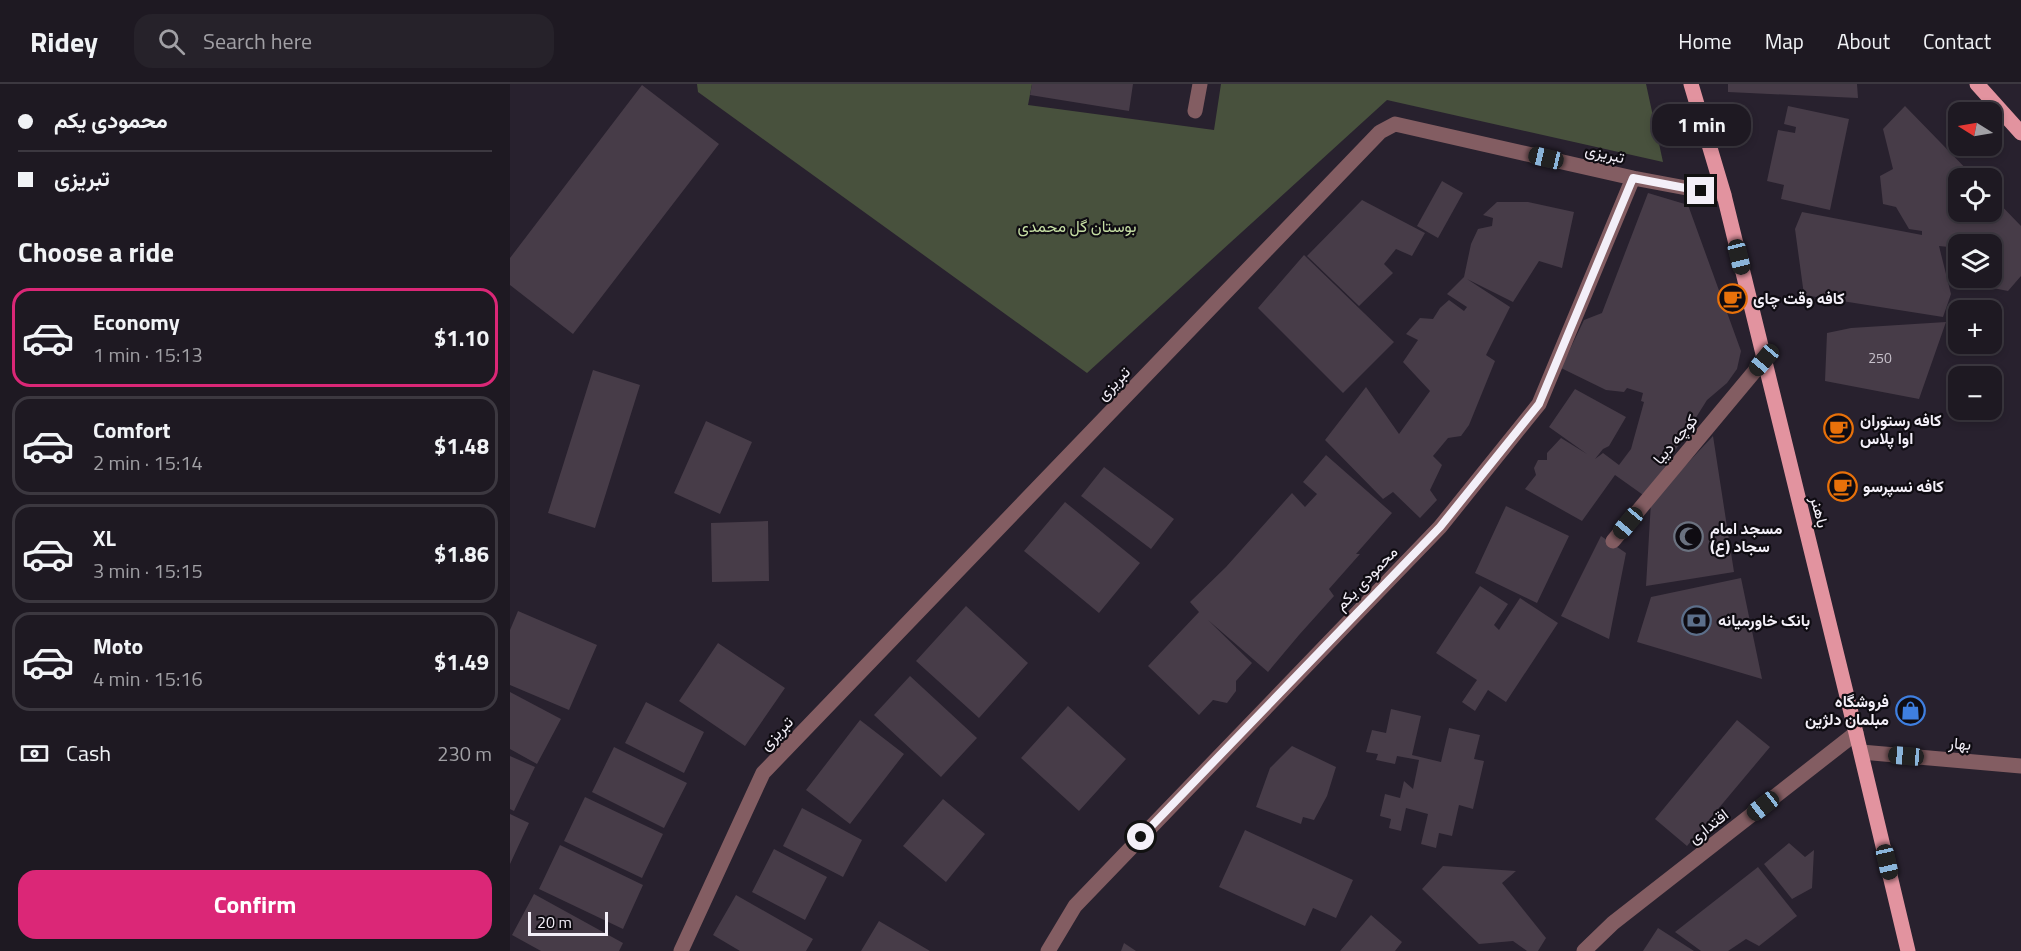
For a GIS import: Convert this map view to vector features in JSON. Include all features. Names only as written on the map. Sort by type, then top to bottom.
[{"type":"main road","name":"باهنر","points":[[1691,84],[1724,195],[1908,951]]},
{"type":"main road","points":[[1977,84],[2021,131]]},
{"type":"street","points":[[1196,111],[1200,84]]},
{"type":"street","name":"تبریزی","points":[[681,951],[763,773],[1380,132],[1395,124],[1633,178],[1724,195]]},
{"type":"street","name":"محمودی یکم","points":[[1048,951],[1075,906],[1440,527],[1539,404],[1633,178]]},
{"type":"street","name":"کوچه دیبا","points":[[1613,541],[1764,360]]},
{"type":"street","name":"اقتداری","points":[[1584,951],[1613,923],[1856,733]]},
{"type":"street","name":"بهار","points":[[1861,752],[2021,766]]},
{"type":"green space","name":"بوستان گل محمدی","points":[[697,84],[1032,84],[1028,105],[1214,130],[1221,84],[1646,84],[1663,162],[1387,100],[1087,373],[698,92]]},
{"type":"building","points":[[1032,84],[1133,84],[1129,111],[1030,95]]},
{"type":"building","points":[[1728,84],[1857,84],[1858,98],[1728,92]]},
{"type":"building","points":[[642,85],[719,144],[573,334],[510,285],[510,258]]},
{"type":"building","points":[[1788,106],[1849,119],[1830,210],[1781,199],[1784,185],[1767,181],[1778,130],[1795,133],[1796,127],[1784,124]]},
{"type":"building","points":[[1905,106],[1948,150],[1948,156],[1954,156],[1965,168],[1948,168],[1948,222],[2002,222],[2002,206],[2021,226],[2021,276],[2008,291],[1993,288],[2002,288],[2002,234],[1948,234],[1948,247],[1939,246],[1951,294],[1943,317],[1804,295],[1795,229],[1802,212],[1922,235],[1922,231],[1909,229],[1896,207],[1883,204],[1880,176],[1893,169],[1883,129]]},
{"type":"building","points":[[1442,181],[1463,193],[1438,238],[1417,226]]},
{"type":"building","points":[[1648,193],[1688,205],[1741,351],[1737,369],[1727,383],[1707,400],[1646,497],[1615,475],[1582,521],[1525,489],[1536,475],[1534,468],[1538,460],[1547,460],[1547,453],[1561,438],[1587,454],[1549,427],[1575,389],[1626,417],[1609,446],[1603,449],[1595,459],[1603,453],[1619,465],[1631,449],[1644,402],[1641,401],[1643,393],[1627,388],[1624,392],[1606,390],[1561,368],[1584,320],[1602,313]]},
{"type":"building","points":[[1362,200],[1425,233],[1412,256],[1396,249],[1384,264],[1393,273],[1359,306],[1307,256]]},
{"type":"building","points":[[1497,202],[1528,202],[1574,212],[1562,268],[1539,261],[1513,302],[1467,279],[1510,307],[1486,355],[1495,361],[1469,425],[1461,436],[1448,438],[1433,456],[1442,465],[1430,490],[1437,500],[1420,518],[1393,492],[1383,499],[1325,440],[1366,387],[1399,434],[1430,391],[1403,362],[1418,340],[1406,334],[1420,318],[1433,319],[1449,300],[1464,311],[1467,307],[1447,294],[1464,277],[1471,244],[1478,229],[1492,226],[1493,218],[1483,215]]},
{"type":"building","points":[[1304,255],[1394,342],[1343,393],[1258,308]]},
{"type":"building","points":[[1946,322],[1919,399],[1825,381],[1827,333],[1851,328]]},
{"type":"building","points":[[593,370],[640,385],[595,528],[548,513]]},
{"type":"building","points":[[706,421],[752,442],[720,514],[674,493]]},
{"type":"building","name":"مسجد امام سجاد (ع)","points":[[1713,436],[1734,572],[1646,586],[1651,502]]},
{"type":"building","points":[[1326,455],[1392,513],[1329,589],[1334,596],[1268,672],[1208,620],[1252,663],[1236,681],[1236,691],[1227,703],[1213,700],[1199,715],[1148,666],[1199,612],[1190,602],[1226,567],[1292,493],[1305,507],[1317,494],[1303,482]]},
{"type":"building","points":[[1104,467],[1174,519],[1151,549],[1081,496]]},
{"type":"building","points":[[1065,502],[1140,563],[1099,613],[1024,551]]},
{"type":"building","points":[[1506,506],[1569,536],[1537,603],[1475,573]]},
{"type":"building","points":[[768,521],[769,581],[712,582],[711,523]]},
{"type":"building","points":[[1601,536],[1626,553],[1609,639],[1561,616]]},
{"type":"building","name":"بانک خاورمیانه","points":[[1741,578],[1762,679],[1637,642],[1651,597]]},
{"type":"building","points":[[1480,586],[1508,604],[1494,625],[1499,630],[1520,598],[1558,623],[1506,702],[1488,690],[1475,711],[1462,702],[1477,680],[1436,653]]},
{"type":"building","points":[[966,606],[1028,663],[979,718],[916,661]]},
{"type":"building","points":[[518,611],[597,645],[569,710],[510,685],[510,630]]},
{"type":"building","points":[[718,643],[785,688],[745,746],[679,701]]},
{"type":"building","points":[[910,676],[977,738],[941,777],[874,715]]},
{"type":"building","points":[[510,692],[561,719],[537,764],[510,749]]},
{"type":"building","points":[[646,702],[704,732],[684,773],[625,743]]},
{"type":"building","points":[[1068,706],[1126,759],[1079,811],[1021,758]]},
{"type":"building","points":[[1391,709],[1421,716],[1412,755],[1441,762],[1449,728],[1480,735],[1474,759],[1484,761],[1473,809],[1459,805],[1452,836],[1439,833],[1436,848],[1421,844],[1428,814],[1406,808],[1401,831],[1389,828],[1391,819],[1380,816],[1385,794],[1400,798],[1404,781],[1413,789],[1419,760],[1397,756],[1395,764],[1376,760],[1378,754],[1366,752],[1372,730],[1386,733]]},
{"type":"building","points":[[860,720],[904,754],[850,824],[806,790]]},
{"type":"building","points":[[1737,720],[1770,747],[1687,846],[1655,819]]},
{"type":"building","points":[[1292,746],[1336,767],[1327,796],[1314,820],[1303,817],[1301,824],[1256,807],[1270,768]]},
{"type":"building","points":[[614,747],[687,783],[664,828],[592,792]]},
{"type":"building","points":[[510,756],[535,767],[514,811],[510,809]]},
{"type":"building","points":[[585,797],[663,834],[642,878],[564,841]]},
{"type":"building","points":[[943,799],[985,834],[946,882],[903,846]]},
{"type":"building","points":[[802,808],[862,840],[843,877],[783,846]]},
{"type":"building","points":[[510,814],[529,823],[510,864]]},
{"type":"building","points":[[1245,830],[1353,880],[1336,918],[1313,908],[1305,926],[1219,887]]},
{"type":"building","points":[[1789,843],[1805,857],[1814,850],[1812,888],[1792,899],[1764,864]]},
{"type":"building","points":[[560,845],[643,885],[623,929],[539,889]]},
{"type":"building","points":[[774,849],[827,877],[805,920],[752,892]]},
{"type":"building","points":[[1443,866],[1516,871],[1502,883],[1546,938],[1538,951],[1527,951],[1513,941],[1479,944],[1422,889]]},
{"type":"building","points":[[1758,867],[1797,916],[1759,946],[1746,939],[1728,951],[1701,951],[1675,932]]},
{"type":"building","points":[[534,894],[623,943],[619,951],[541,951],[512,935]]},
{"type":"building","points":[[736,895],[813,939],[806,951],[740,951],[713,935]]},
{"type":"building","points":[[1371,915],[1402,942],[1395,951],[1340,951]]},
{"type":"building","points":[[879,921],[930,951],[861,951]]},
{"type":"building","points":[[1658,928],[1694,951],[1643,951]]},
{"type":"building","points":[[1124,943],[1136,951],[1121,951]]},
{"type":"place","name":"کافه وقت چای","points":[[1732,298]]},
{"type":"place","name":"کافه رستوران اوا پلاس","points":[[1839,429]]},
{"type":"place","name":"کافه نسپرسو","points":[[1842,486]]},
{"type":"place","name":"مسجد امام سجاد (ع)","points":[[1689,537]]},
{"type":"place","name":"بانک خاورمیانه","points":[[1697,620]]},
{"type":"place","name":"فروشگاه مبلمان دلژین","points":[[1910,710]]},
{"type":"route","points":[[1141,837],[1440,527],[1539,404],[1633,178],[1701,191]]}]
